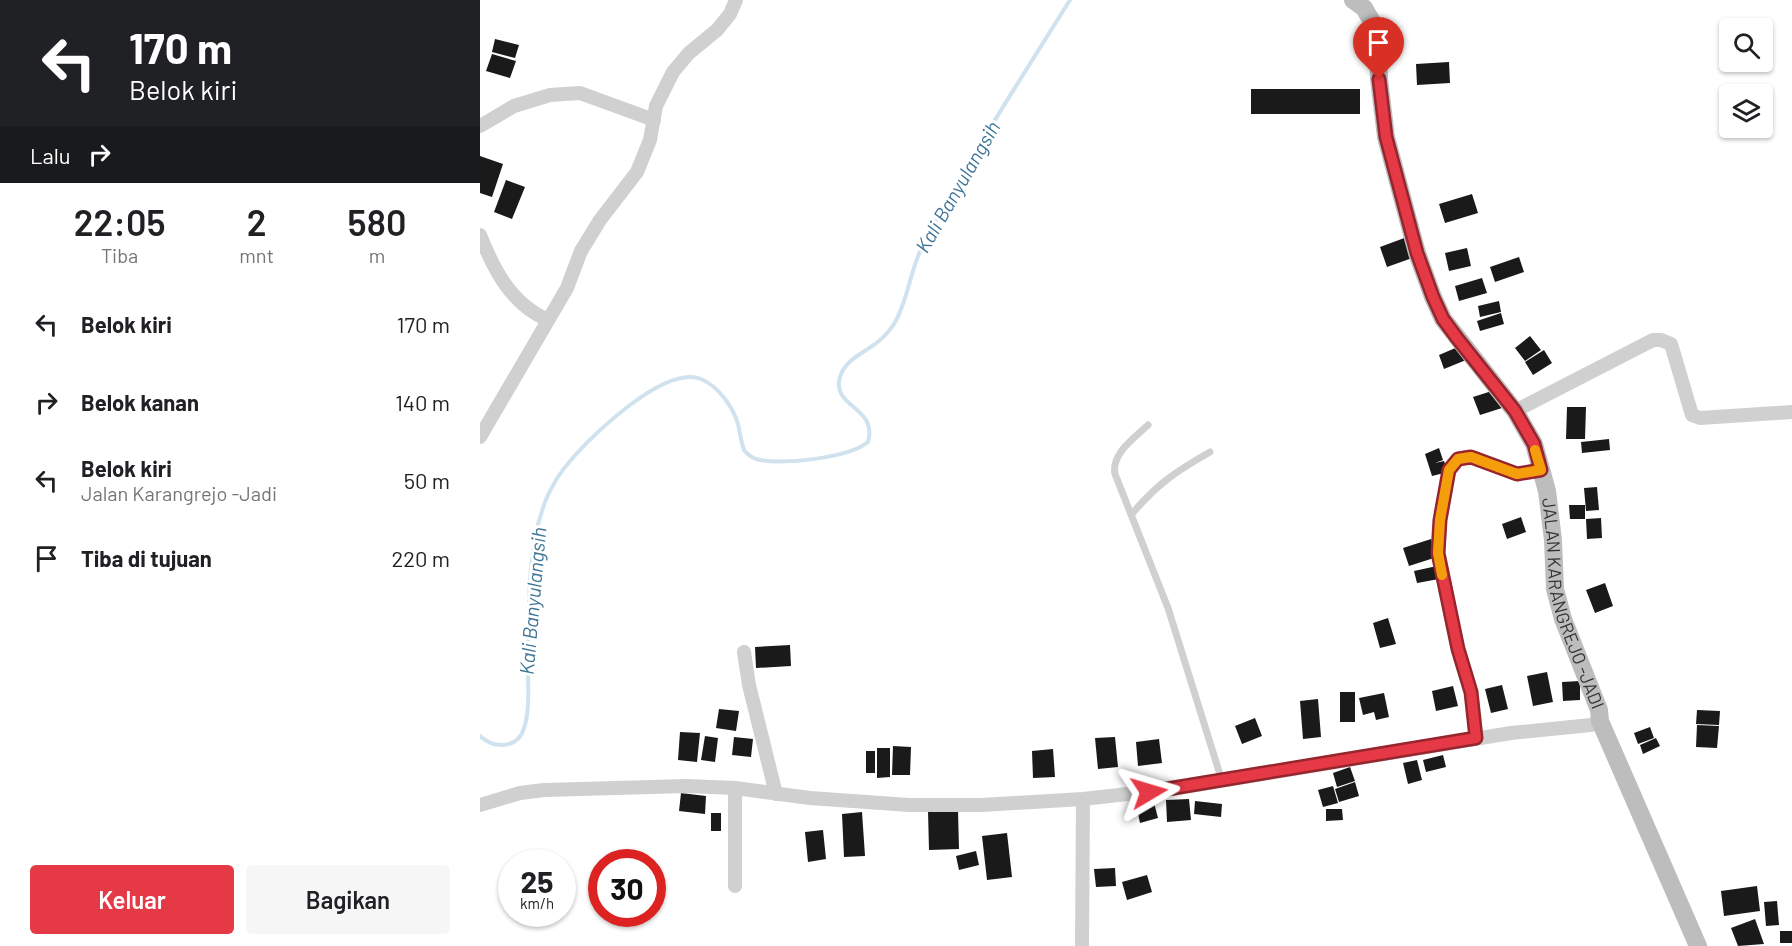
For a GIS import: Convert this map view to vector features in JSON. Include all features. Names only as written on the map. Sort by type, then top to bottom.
[{"type":"street","points":[[480,437],[567,288],[581,251],[600,220],[637,172],[650,140],[656,106],[673,72],[689,53],[717,30],[730,14],[736,0]]},
{"type":"street","name":"JALAN KARANGREJO -JADI","points":[[1353,0],[1364,8],[1374,25],[1386,137],[1417,253],[1433,297],[1450,328],[1515,411],[1534,444],[1549,511],[1558,599],[1563,619],[1599,710],[1600,721],[1698,946]]},
{"type":"street","points":[[480,126],[514,106],[550,95],[580,93],[654,120]]},
{"type":"street","points":[[480,235],[491,264],[501,281],[533,314],[548,320]]},
{"type":"street","points":[[1515,411],[1653,340],[1661,340],[1671,344],[1692,416],[1700,418],[1792,412]]},
{"type":"street","points":[[1476,738],[1471,692],[1458,649],[1438,553],[1440,520],[1449,470],[1458,459],[1471,457],[1517,474],[1541,470]]},
{"type":"street","points":[[744,652],[749,685],[776,794]]},
{"type":"street","points":[[480,805],[544,789],[687,786],[909,805],[981,805],[1083,799],[1172,789],[1476,738],[1591,725],[1600,721]]},
{"type":"street","points":[[735,789],[735,886]]},
{"type":"street","points":[[1082,946],[1083,799]]},
{"type":"lane","points":[[1148,425],[1114,462],[1115,474],[1168,608],[1222,781]]},
{"type":"lane","points":[[1131,515],[1169,476],[1210,452]]},
{"type":"building","points":[[495,39],[519,45],[515,58],[492,52]]},
{"type":"building","points":[[492,54],[516,61],[510,78],[486,71]]},
{"type":"building","points":[[1449,62],[1450,83],[1417,85],[1416,64]]},
{"type":"building","points":[[1251,89],[1360,89],[1360,114],[1251,114]]},
{"type":"building","points":[[480,156],[503,164],[492,197],[480,193]]},
{"type":"building","points":[[506,180],[525,187],[512,219],[494,212]]},
{"type":"building","points":[[1472,194],[1478,213],[1445,223],[1439,204]]},
{"type":"building","points":[[1407,237],[1415,257],[1387,267],[1380,247]]},
{"type":"building","points":[[1467,248],[1471,266],[1449,271],[1445,253]]},
{"type":"building","points":[[1519,257],[1524,272],[1495,282],[1490,267]]},
{"type":"building","points":[[1482,278],[1487,293],[1459,301],[1455,286]]},
{"type":"building","points":[[1499,301],[1501,312],[1480,317],[1478,306]]},
{"type":"building","points":[[1501,313],[1504,324],[1480,331],[1477,321]]},
{"type":"building","points":[[1530,336],[1541,350],[1525,361],[1515,348]]},
{"type":"building","points":[[1460,346],[1466,360],[1444,369],[1439,355]]},
{"type":"building","points":[[1544,350],[1552,363],[1533,375],[1525,362]]},
{"type":"building","points":[[1495,390],[1502,408],[1480,415],[1473,397]]},
{"type":"building","points":[[1567,407],[1586,407],[1585,439],[1566,439]]},
{"type":"building","points":[[1609,439],[1610,450],[1582,453],[1581,442]]},
{"type":"building","points":[[1439,448],[1443,460],[1435,463],[1444,461],[1448,472],[1432,476],[1425,454]]},
{"type":"building","points":[[1597,487],[1599,510],[1586,511],[1584,488]]},
{"type":"building","points":[[1569,505],[1585,505],[1585,519],[1570,519]]},
{"type":"building","points":[[1521,517],[1526,532],[1507,539],[1502,524]]},
{"type":"building","points":[[1601,518],[1602,538],[1587,539],[1586,519]]},
{"type":"building","points":[[1431,539],[1437,557],[1409,566],[1403,548]]},
{"type":"building","points":[[1437,566],[1439,579],[1417,583],[1414,571]]},
{"type":"building","points":[[1605,583],[1613,606],[1595,613],[1586,590]]},
{"type":"building","points":[[1388,618],[1396,644],[1380,648],[1373,623]]},
{"type":"building","points":[[790,645],[791,666],[756,668],[755,647]]},
{"type":"building","points":[[1547,672],[1553,702],[1533,706],[1527,676]]},
{"type":"building","points":[[1580,681],[1580,700],[1563,701],[1562,682]]},
{"type":"building","points":[[1502,685],[1508,709],[1491,713],[1485,689]]},
{"type":"building","points":[[1453,686],[1458,706],[1436,711],[1432,691]]},
{"type":"building","points":[[1340,692],[1355,692],[1355,722],[1340,722]]},
{"type":"building","points":[[1384,693],[1389,717],[1376,720],[1374,712],[1363,715],[1359,698]]},
{"type":"building","points":[[1318,699],[1321,737],[1303,739],[1300,701]]},
{"type":"building","points":[[719,709],[739,711],[736,731],[716,728]]},
{"type":"building","points":[[1697,710],[1720,711],[1719,725],[1696,724]]},
{"type":"building","points":[[1255,718],[1262,736],[1242,744],[1235,726]]},
{"type":"building","points":[[1697,725],[1719,726],[1717,748],[1696,747]]},
{"type":"building","points":[[1650,727],[1654,738],[1638,744],[1634,733]]},
{"type":"building","points":[[680,732],[700,733],[697,762],[678,760]]},
{"type":"building","points":[[705,736],[718,738],[715,762],[701,760]]},
{"type":"building","points":[[734,737],[753,739],[751,757],[732,755]]},
{"type":"building","points":[[1115,737],[1118,767],[1098,769],[1095,738]]},
{"type":"building","points":[[1656,738],[1660,746],[1643,754],[1640,745]]},
{"type":"building","points":[[1159,739],[1162,763],[1138,766],[1136,742]]},
{"type":"building","points":[[893,746],[911,747],[910,775],[892,775]]},
{"type":"building","points":[[877,748],[890,748],[890,777],[877,778]]},
{"type":"building","points":[[1053,749],[1055,777],[1033,778],[1032,751]]},
{"type":"building","points":[[866,751],[875,751],[875,773],[866,773]]},
{"type":"building","points":[[1443,755],[1446,767],[1426,772],[1423,760]]},
{"type":"building","points":[[1417,760],[1422,780],[1408,784],[1403,763]]},
{"type":"building","points":[[1350,767],[1355,781],[1337,787],[1333,773]]},
{"type":"building","points":[[1355,782],[1359,796],[1339,802],[1335,789]]},
{"type":"building","points":[[1333,786],[1338,803],[1323,807],[1318,790]]},
{"type":"building","points":[[681,793],[706,796],[705,814],[679,811]]},
{"type":"building","points":[[1152,795],[1158,818],[1140,823],[1135,799]]},
{"type":"building","points":[[1189,799],[1191,820],[1167,822],[1166,800]]},
{"type":"building","points":[[1195,801],[1222,804],[1221,817],[1194,814]]},
{"type":"building","points":[[1326,809],[1342,809],[1343,820],[1326,821]]},
{"type":"building","points":[[958,810],[959,849],[929,850],[928,811]]},
{"type":"building","points":[[862,812],[865,856],[844,857],[842,814]]},
{"type":"building","points":[[711,813],[721,813],[721,831],[711,831]]},
{"type":"building","points":[[823,830],[826,859],[808,862],[805,832]]},
{"type":"building","points":[[1007,833],[1012,877],[987,880],[982,836]]},
{"type":"building","points":[[976,851],[979,865],[959,870],[956,856]]},
{"type":"building","points":[[1115,868],[1116,886],[1096,887],[1094,869]]},
{"type":"building","points":[[1147,875],[1152,892],[1127,900],[1122,882]]},
{"type":"building","points":[[1757,886],[1760,911],[1724,916],[1721,891]]},
{"type":"building","points":[[1777,901],[1779,925],[1766,926],[1764,902]]},
{"type":"building","points":[[1755,919],[1764,944],[1738,946],[1731,928]]},
{"type":"building","points":[[1780,931],[1792,931],[1792,943],[1780,943]]},
{"type":"waterway","name":"Kali Banyulangsih","points":[[480,736],[492,743],[505,745],[517,740],[524,728],[528,699],[529,606],[534,542],[547,496],[581,448],[631,404],[669,382],[686,377],[701,379],[719,392],[729,404],[738,424],[744,450],[756,459],[781,462],[814,459],[859,448],[868,442],[867,421],[842,395],[839,387],[840,377],[846,365],[874,345],[894,324],[924,243],[976,151],[1070,0]]},
{"type":"slow traffic","points":[[1442,575],[1438,553],[1440,520],[1449,470],[1458,459],[1471,457],[1517,474],[1541,470],[1535,450]]},
{"type":"route","points":[[1149,792],[1476,738],[1471,692],[1458,649],[1438,553],[1440,520],[1449,470],[1458,459],[1471,457],[1517,474],[1541,470],[1534,444],[1515,411],[1443,319],[1433,297],[1417,253],[1386,137],[1379,79]]}]
